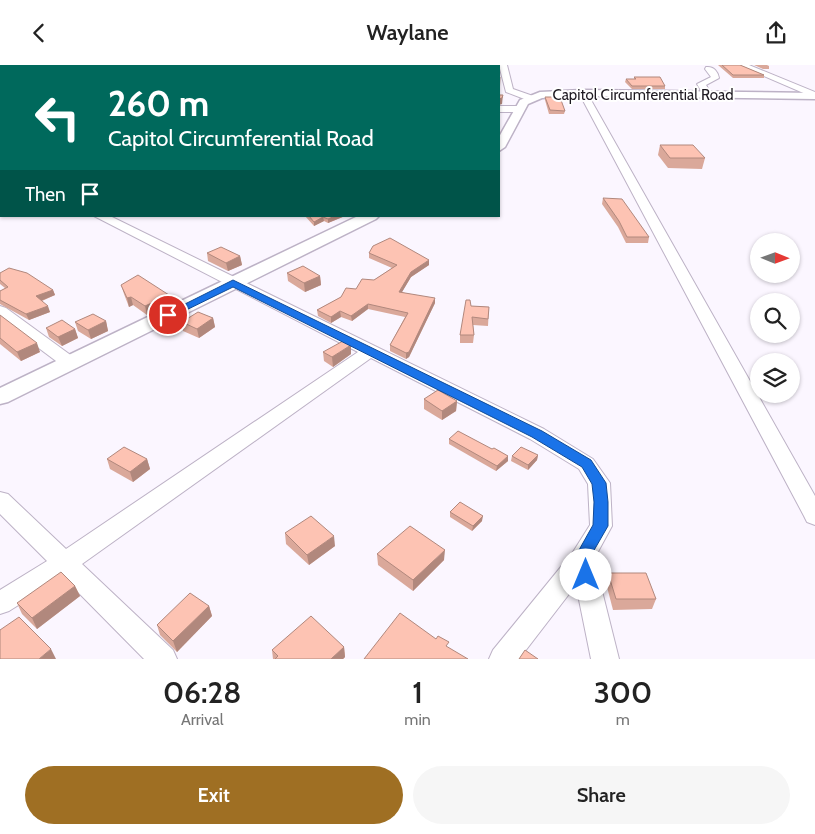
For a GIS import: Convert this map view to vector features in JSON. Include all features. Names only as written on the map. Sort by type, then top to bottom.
[{"type":"main road","name":"Capitol Circumferential Road","points":[[501,141],[519,109],[530,98],[554,93],[815,96]]},
{"type":"main road","points":[[0,397],[370,217]]},
{"type":"street","points":[[503,65],[509,90],[530,98]]},
{"type":"street","points":[[742,65],[815,96]]},
{"type":"street","points":[[708,95],[701,84],[715,78],[714,73],[710,69]]},
{"type":"street","points":[[746,76],[777,79]]},
{"type":"street","points":[[584,93],[815,516]]},
{"type":"street","points":[[500,109],[519,109]]},
{"type":"street","points":[[102,217],[537,434],[586,464],[599,483],[601,502],[600,526],[582,559],[503,659]]},
{"type":"street","points":[[0,311],[70,363]]},
{"type":"street","points":[[0,603],[65,563],[370,351]]},
{"type":"street","points":[[0,500],[163,659]]},
{"type":"street","points":[[582,559],[605,659]]},
{"type":"building","points":[[722,65],[740,65],[764,75],[733,75]]},
{"type":"building","points":[[634,77],[660,77],[665,86],[632,86],[626,79],[636,79]]},
{"type":"building","points":[[545,97],[555,97],[561,100],[565,111],[550,110]]},
{"type":"building","points":[[660,145],[693,145],[705,158],[670,158]]},
{"type":"building","points":[[603,198],[622,199],[649,237],[627,237],[619,221]]},
{"type":"building","points":[[310,217],[323,217],[314,222]]},
{"type":"building","points":[[390,238],[429,260],[411,272],[399,292],[435,298],[409,352],[406,353],[390,345],[408,313],[368,304],[351,316],[340,311],[331,317],[317,310],[341,297],[346,288],[356,289],[362,279],[374,280],[397,265],[369,253],[373,246]]},
{"type":"building","points":[[221,247],[240,256],[226,263],[207,253]]},
{"type":"building","points":[[303,266],[320,276],[304,283],[287,273]]},
{"type":"building","points":[[9,268],[27,273],[53,290],[36,296],[48,306],[26,314],[0,300],[0,291],[8,287],[0,280],[0,273]]},
{"type":"building","points":[[138,275],[169,295],[145,306],[131,297],[127,298],[121,285]]},
{"type":"building","points":[[466,300],[470,300],[471,306],[489,307],[488,319],[472,317],[474,335],[460,335]]},
{"type":"building","points":[[198,312],[213,318],[197,329],[182,322]]},
{"type":"building","points":[[93,314],[106,321],[88,330],[75,322]]},
{"type":"building","points":[[0,315],[37,343],[17,352],[0,338]]},
{"type":"building","points":[[62,320],[75,329],[58,337],[46,328]]},
{"type":"building","points":[[343,341],[351,345],[332,357],[323,352]]},
{"type":"building","points":[[438,390],[457,401],[442,411],[424,399]]},
{"type":"building","points":[[458,431],[508,456],[497,466],[449,439]]},
{"type":"building","points":[[124,447],[147,459],[130,472],[107,459]]},
{"type":"building","points":[[521,447],[538,455],[528,465],[512,456]]},
{"type":"building","points":[[460,502],[483,516],[473,526],[450,512]]},
{"type":"building","points":[[311,516],[334,536],[307,555],[285,533]]},
{"type":"building","points":[[410,526],[445,550],[413,580],[377,554]]},
{"type":"building","points":[[61,572],[75,586],[32,618],[17,603]]},
{"type":"building","points":[[608,573],[646,573],[656,599],[616,599]]},
{"type":"building","points":[[190,593],[209,606],[173,641],[157,625]]},
{"type":"building","points":[[400,613],[436,639],[438,636],[449,642],[446,646],[468,659],[364,659]]},
{"type":"building","points":[[311,616],[344,647],[331,659],[275,659],[278,656],[272,650]]},
{"type":"building","points":[[19,617],[51,649],[39,659],[0,659],[0,630]]},
{"type":"building","points":[[525,650],[538,659],[519,659]]},
{"type":"route","points":[[168,315],[233,283],[537,434],[586,464],[599,483],[601,502],[600,526],[582,559],[586,575]]}]
